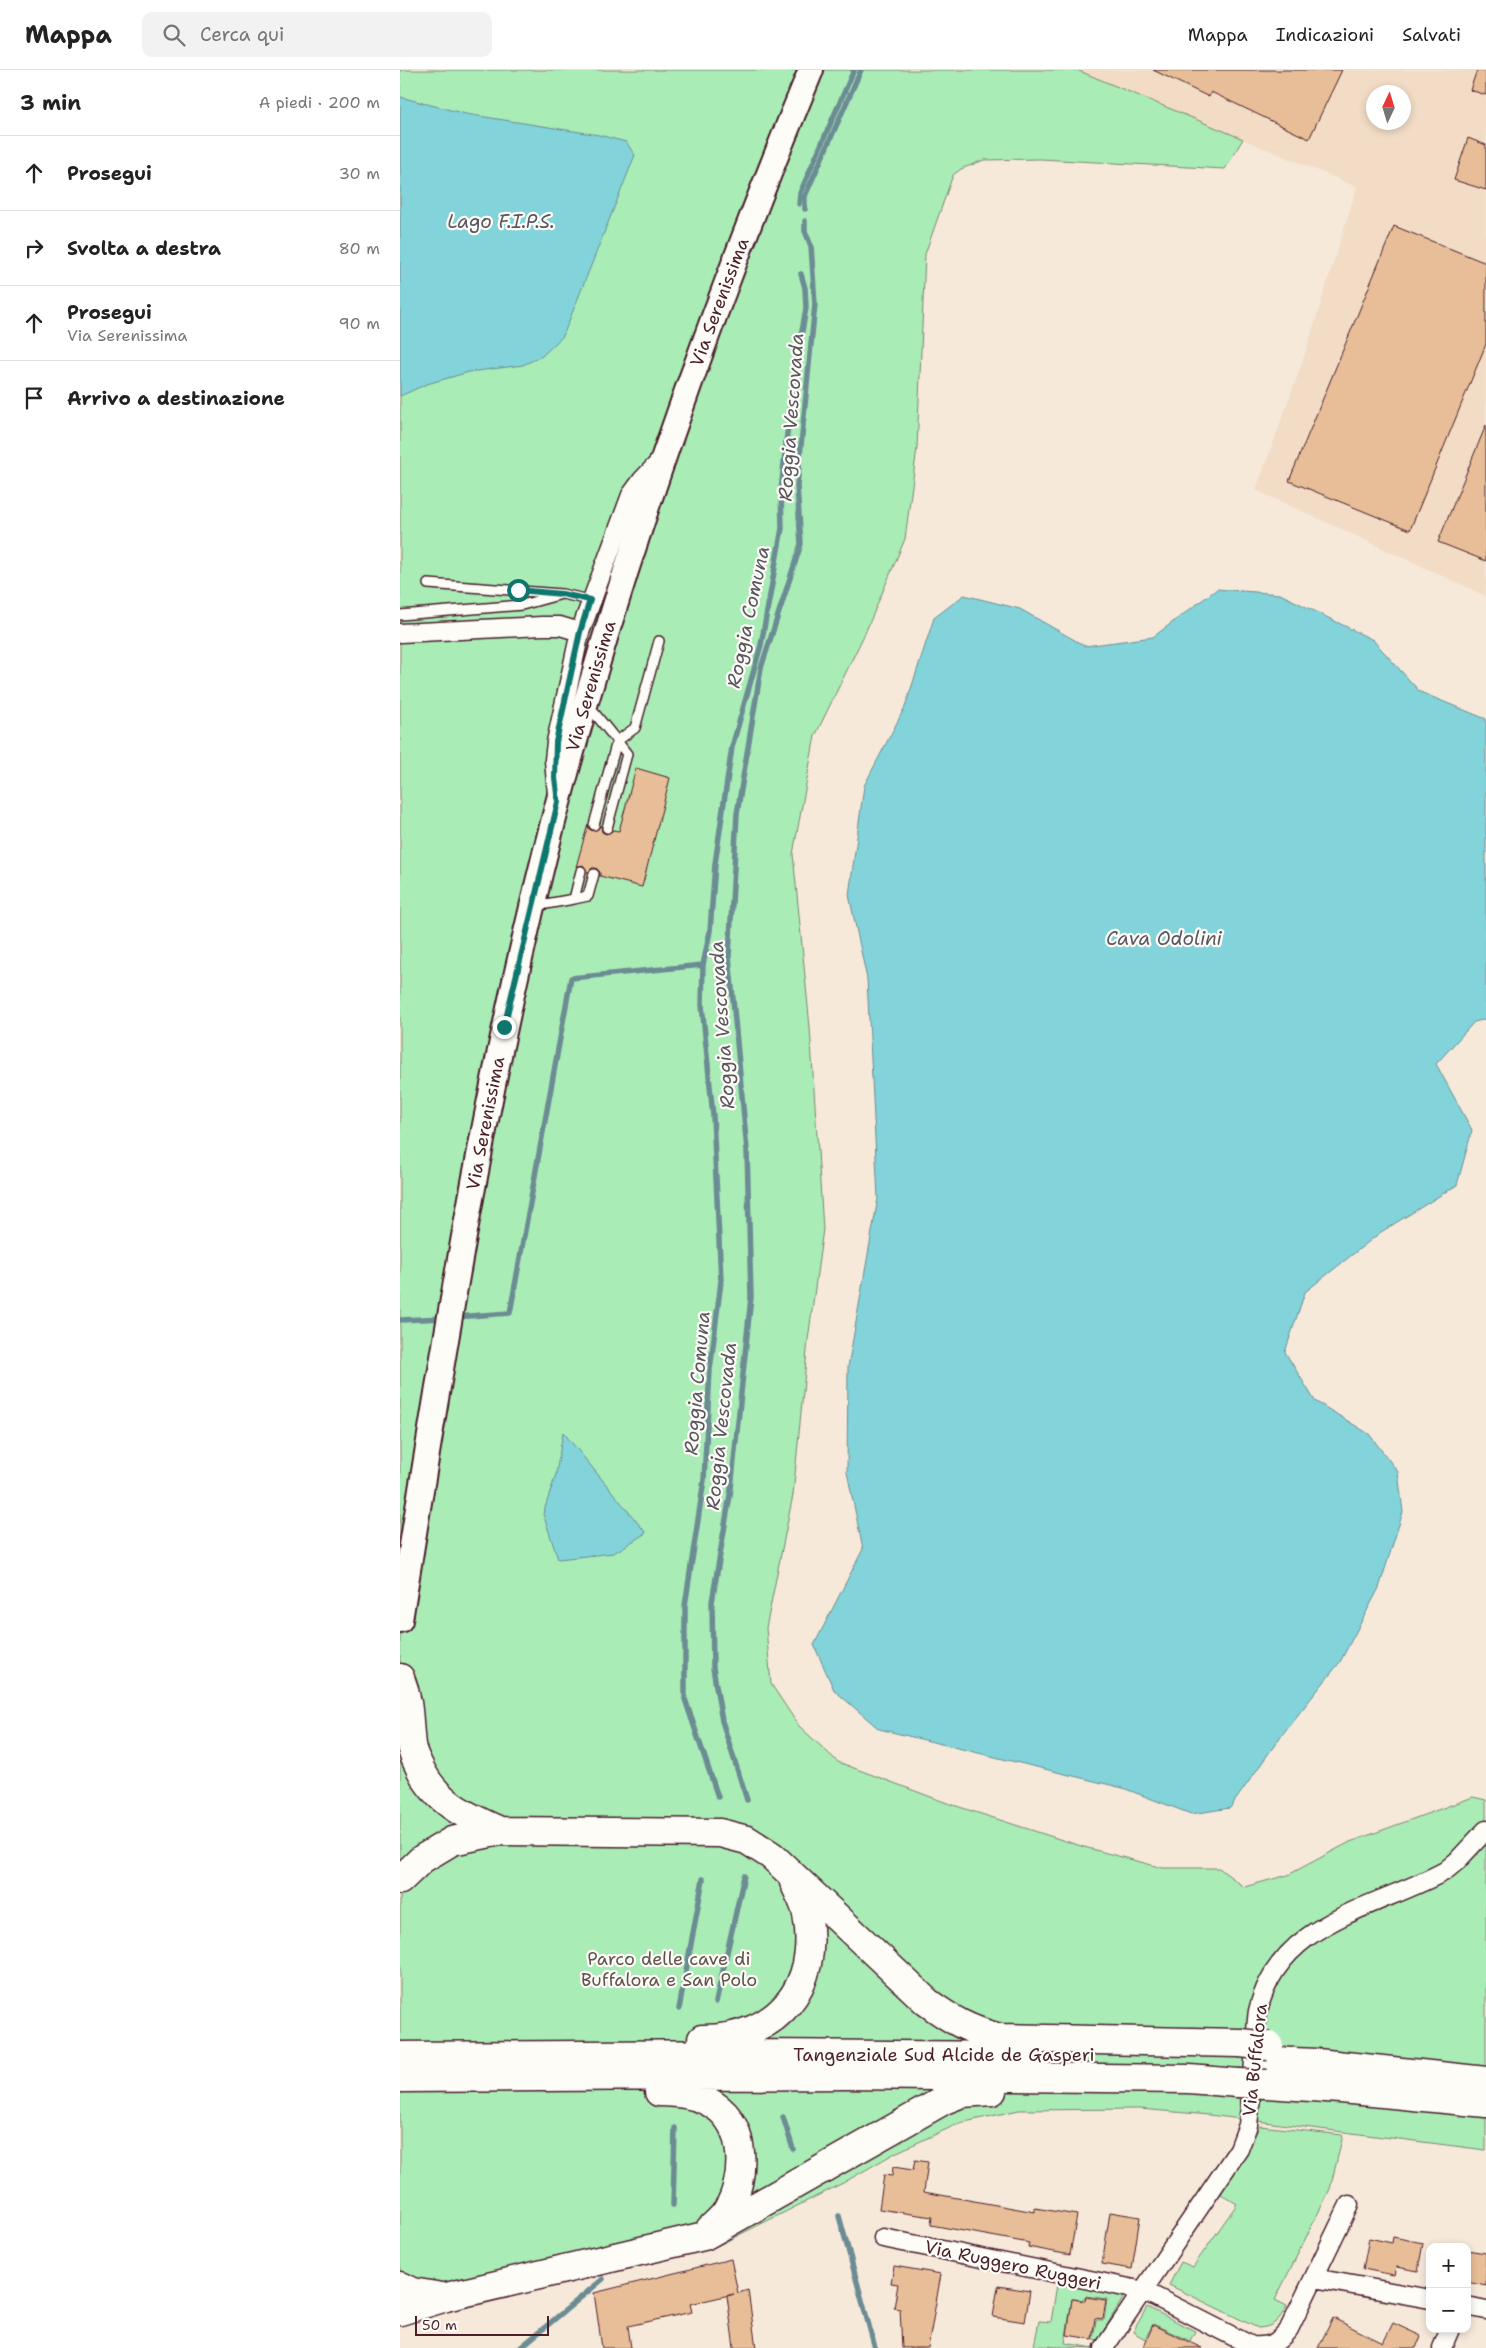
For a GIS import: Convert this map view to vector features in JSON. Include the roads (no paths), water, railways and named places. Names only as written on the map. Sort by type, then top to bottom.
[{"type":"highway","points":[[400,1678],[408,1698],[411,1748],[423,1774],[438,1796],[460,1813],[500,1832]]},
{"type":"highway","points":[[400,1880],[422,1859],[452,1841],[500,1832],[720,1833],[747,1840],[772,1856],[927,2002],[949,2018],[973,2031],[1000,2038],[1239,2062]]},
{"type":"highway","points":[[520,2055],[581,2039],[716,2040],[748,2033],[767,2024],[780,2013],[797,1993],[808,1964],[810,1940],[806,1912],[790,1874]]},
{"type":"highway","name":"Tangenziale Sud Alcide de Gasperi","points":[[400,2056],[838,2054],[1194,2057],[1268,2064],[1317,2063],[1486,2081]]},
{"type":"highway","name":"Tangenziale Sud Alcide de Gasperi","points":[[400,2078],[846,2075],[1189,2080],[1239,2062]]},
{"type":"highway","name":"Tangenziale Sud Alcide de Gasperi","points":[[1268,2064],[1341,2089],[1486,2103]]},
{"type":"highway","points":[[427,2078],[494,2092],[666,2092],[695,2095],[715,2106],[728,2117],[735,2130],[740,2151],[741,2170],[728,2210],[704,2236]]},
{"type":"highway","points":[[400,2311],[446,2298],[704,2236],[944,2100],[962,2093],[981,2091],[1122,2092],[1189,2080]]},
{"type":"highway","points":[[400,2286],[412,2292],[446,2298]]},
{"type":"main road","name":"Via Serenissima","points":[[400,1620],[448,1316],[476,1159],[504,1027],[558,802],[610,621],[685,390],[811,70]]},
{"type":"street","points":[[558,802],[555,778],[556,742],[580,632],[590,600],[632,495],[642,480],[663,458]]},
{"type":"street","points":[[400,633],[542,626],[560,626],[580,632]]},
{"type":"street","name":"Via Buffalora","points":[[1104,2348],[1144,2291],[1244,2137],[1249,2119],[1258,2013],[1263,1993],[1272,1974],[1284,1957],[1304,1938],[1327,1924],[1445,1871],[1486,1830]]},
{"type":"street","points":[[1144,2291],[1252,2346],[1266,2347],[1277,2342],[1289,2329],[1349,2205]]},
{"type":"street","name":"Via Ruggero Ruggeri","points":[[883,2238],[1144,2291]]},
{"type":"street","points":[[1314,2278],[1426,2298]]},
{"type":"street","points":[[1471,2307],[1486,2310]]},
{"type":"street","points":[[1442,2348],[1448,2333]]},
{"type":"lane","points":[[428,584],[562,594],[590,600]]},
{"type":"lane","points":[[400,615],[522,605],[562,594]]},
{"type":"lane","points":[[594,825],[617,741],[635,728],[659,641]]},
{"type":"lane","points":[[587,703],[627,754],[607,828]]},
{"type":"lane","points":[[574,899],[582,871]]},
{"type":"lane","points":[[533,906],[588,896],[594,874]]},
{"type":"water","name":"Lago F.I.P.S.","points":[[400,97],[466,114],[599,135],[626,142],[635,155],[563,336],[542,356],[523,365],[469,372],[427,384],[400,396]]},
{"type":"water","name":"Cava Odolini","points":[[1217,589],[1280,594],[1373,640],[1420,692],[1486,719],[1486,1019],[1474,1022],[1436,1064],[1472,1130],[1457,1185],[1381,1232],[1305,1292],[1285,1352],[1315,1401],[1369,1434],[1398,1472],[1403,1512],[1379,1588],[1340,1662],[1281,1736],[1230,1808],[1191,1814],[1123,1788],[879,1729],[834,1690],[814,1645],[863,1549],[847,1472],[848,1367],[878,1198],[867,979],[849,895],[864,786],[905,707],[934,618],[964,595],[1020,609],[1085,646],[1153,637]]},
{"type":"water","points":[[563,1432],[646,1533],[614,1553],[558,1559],[543,1514],[556,1474]]},
{"type":"waterway","name":"Roggia Comuna","points":[[799,204],[800,193],[854,70]]},
{"type":"waterway","name":"Roggia Vescovada","points":[[805,209],[805,196],[861,70]]},
{"type":"waterway","name":"Roggia Vescovada","points":[[747,1800],[722,1721],[713,1668],[712,1602],[731,1489],[751,1297],[747,1150],[729,956],[737,814],[761,668],[801,544],[797,486],[815,304],[811,246],[805,231],[805,221]]},
{"type":"waterway","name":"Roggia Comuna","points":[[718,1797],[685,1699],[685,1606],[704,1480],[710,1370],[721,1281],[713,1116],[702,1005],[703,965],[710,931],[715,864],[732,747],[761,645],[782,528],[781,491],[791,396],[806,308],[805,288],[801,274]]},
{"type":"waterway","name":"Roggia Comuna","points":[[455,1317],[510,1313],[571,978],[703,965]]},
{"type":"waterway","name":"Roggia Comuna","points":[[400,1320],[444,1318]]},
{"type":"waterway","name":"Roggia Vescovada","points":[[716,2002],[744,1876]]},
{"type":"waterway","name":"Roggia Comuna","points":[[679,2009],[703,1879]]},
{"type":"waterway","name":"Roggia Vescovada","points":[[783,2117],[793,2149]]},
{"type":"waterway","name":"Roggia Comuna","points":[[673,2205],[675,2128]]},
{"type":"waterway","name":"Roggia Vescovada","points":[[839,2216],[875,2348]]},
{"type":"waterway","name":"Roggia Comuna","points":[[520,2348],[603,2279]]},
{"type":"park label","name":"Parco delle cave di Buffalora e San Polo","points":[[669,1969]]}]
